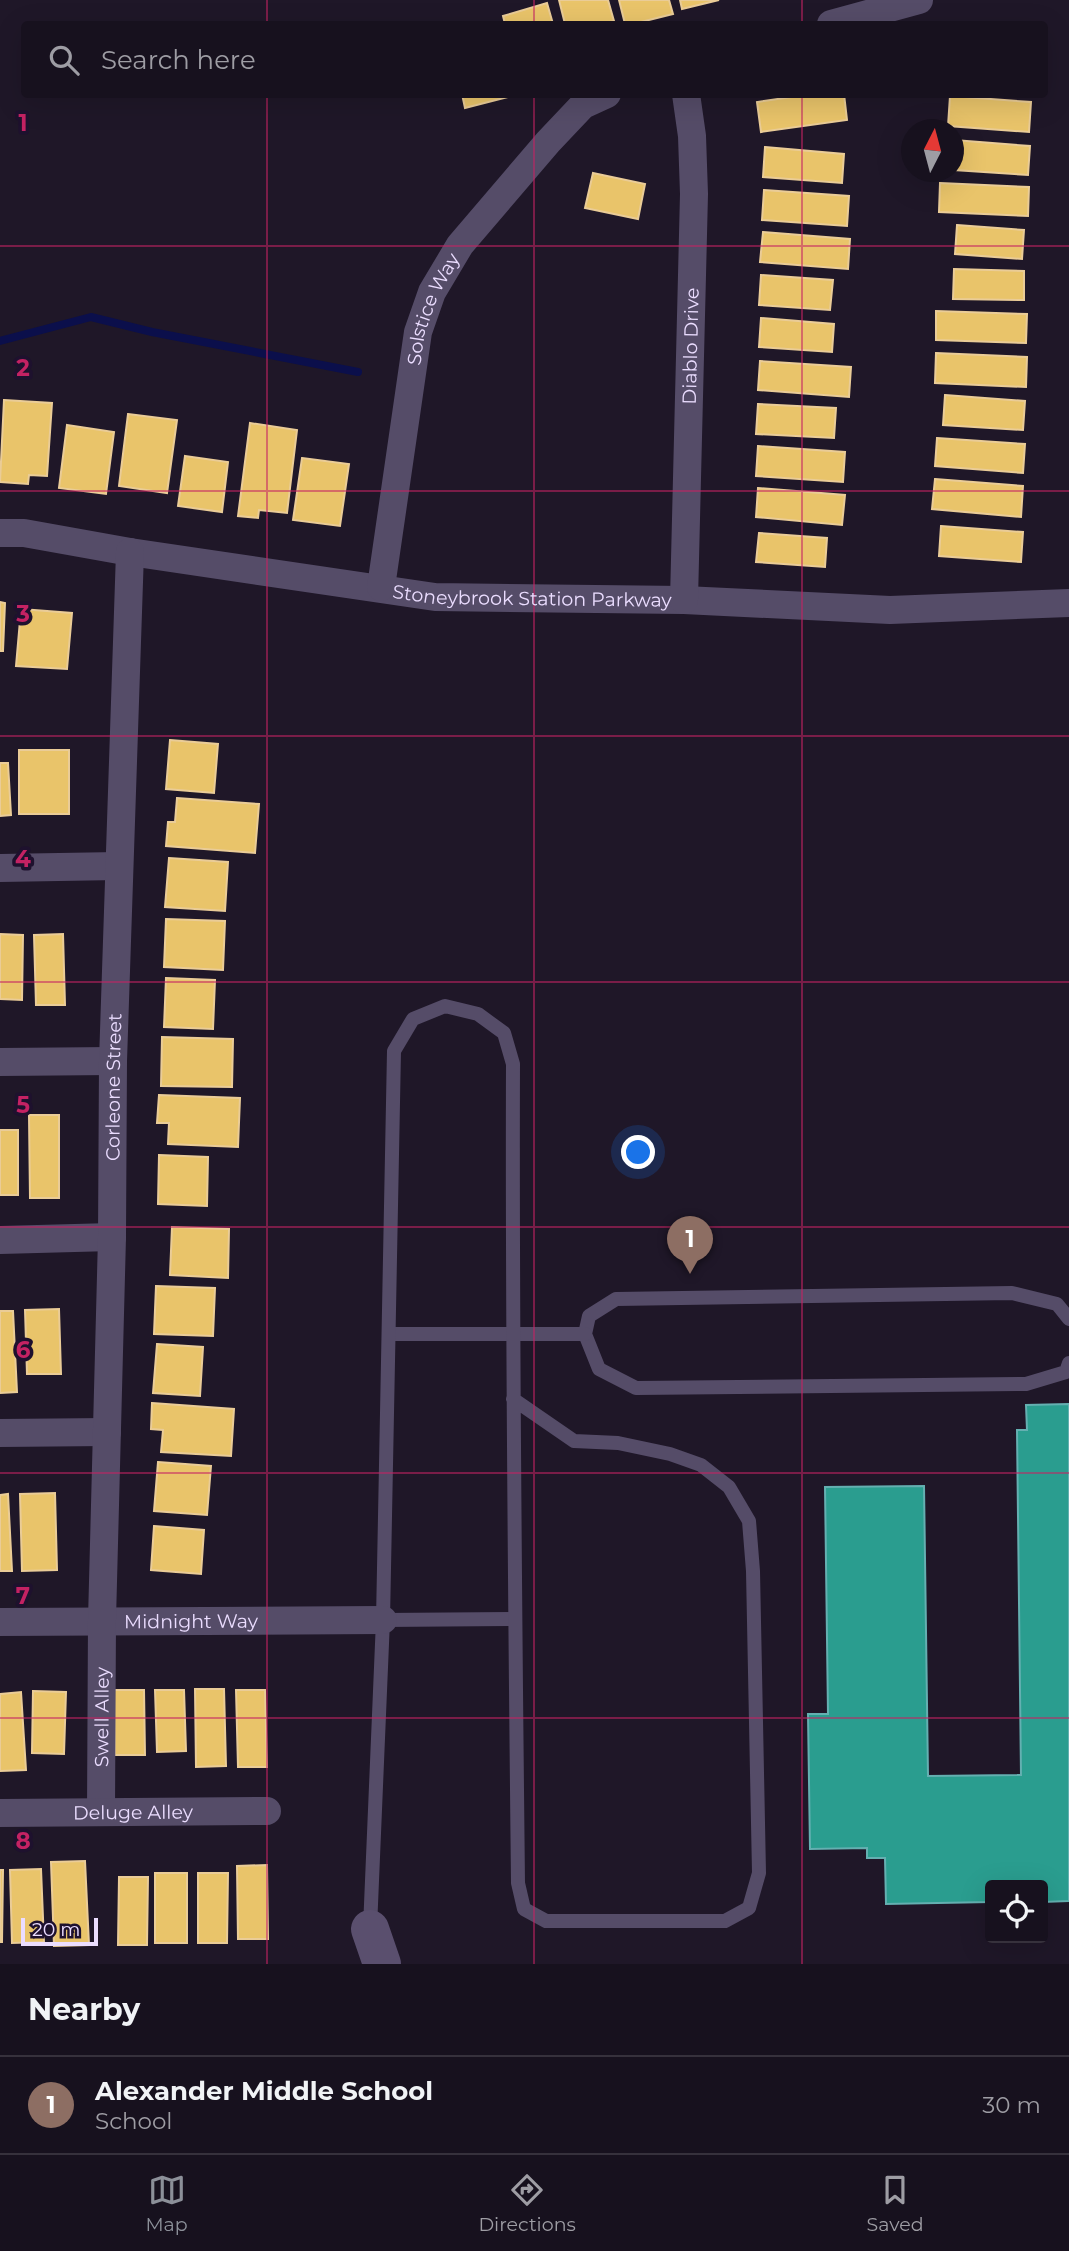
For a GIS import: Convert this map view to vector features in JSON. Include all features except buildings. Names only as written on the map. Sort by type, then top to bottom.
[{"type":"main road","points":[[369,1946],[382,1964]]},
{"type":"street","points":[[842,21],[919,0]]},
{"type":"street","name":"Solstice Way","points":[[381,587],[418,332],[432,292],[460,245],[548,142],[583,105],[598,98]]},
{"type":"street","name":"Diablo Drive","points":[[684,600],[694,194],[687,98]]},
{"type":"street","name":"Stoneybrook Station Parkway","points":[[0,533],[24,533],[130,552],[435,597],[684,600],[890,610],[1069,603]]},
{"type":"street","name":"Corleone Street","points":[[102,1620],[118,866],[130,552]]},
{"type":"street","points":[[0,867],[118,866]]},
{"type":"street","points":[[0,1062],[113,1061]]},
{"type":"street","points":[[0,1240],[112,1237]]},
{"type":"street","points":[[0,1433],[107,1432]]},
{"type":"street","name":"Swell Alley","points":[[101,1811],[102,1620]]},
{"type":"street","name":"Midnight Way","points":[[0,1622],[383,1620]]},
{"type":"street","name":"Deluge Alley","points":[[0,1812],[267,1811]]},
{"type":"lane","points":[[369,1946],[383,1620],[394,1051],[413,1020],[445,1006],[478,1014],[504,1033],[513,1064],[512,1334],[518,1883],[524,1909],[546,1921],[725,1922],[749,1908],[759,1874],[749,1521],[729,1487],[701,1465],[670,1454],[618,1443],[574,1441],[513,1399]]},
{"type":"lane","points":[[1069,1319],[1057,1304],[1012,1293],[616,1299],[589,1316],[585,1334],[599,1369],[636,1388],[1026,1384],[1066,1372],[1069,1363]]},
{"type":"lane","points":[[390,1334],[585,1334]]},
{"type":"lane","points":[[383,1620],[515,1619]]},
{"type":"waterway","points":[[0,341],[91,317],[152,332],[358,372]]},
{"type":"place","name":"Alexander Middle School","points":[[690,1274]]}]
